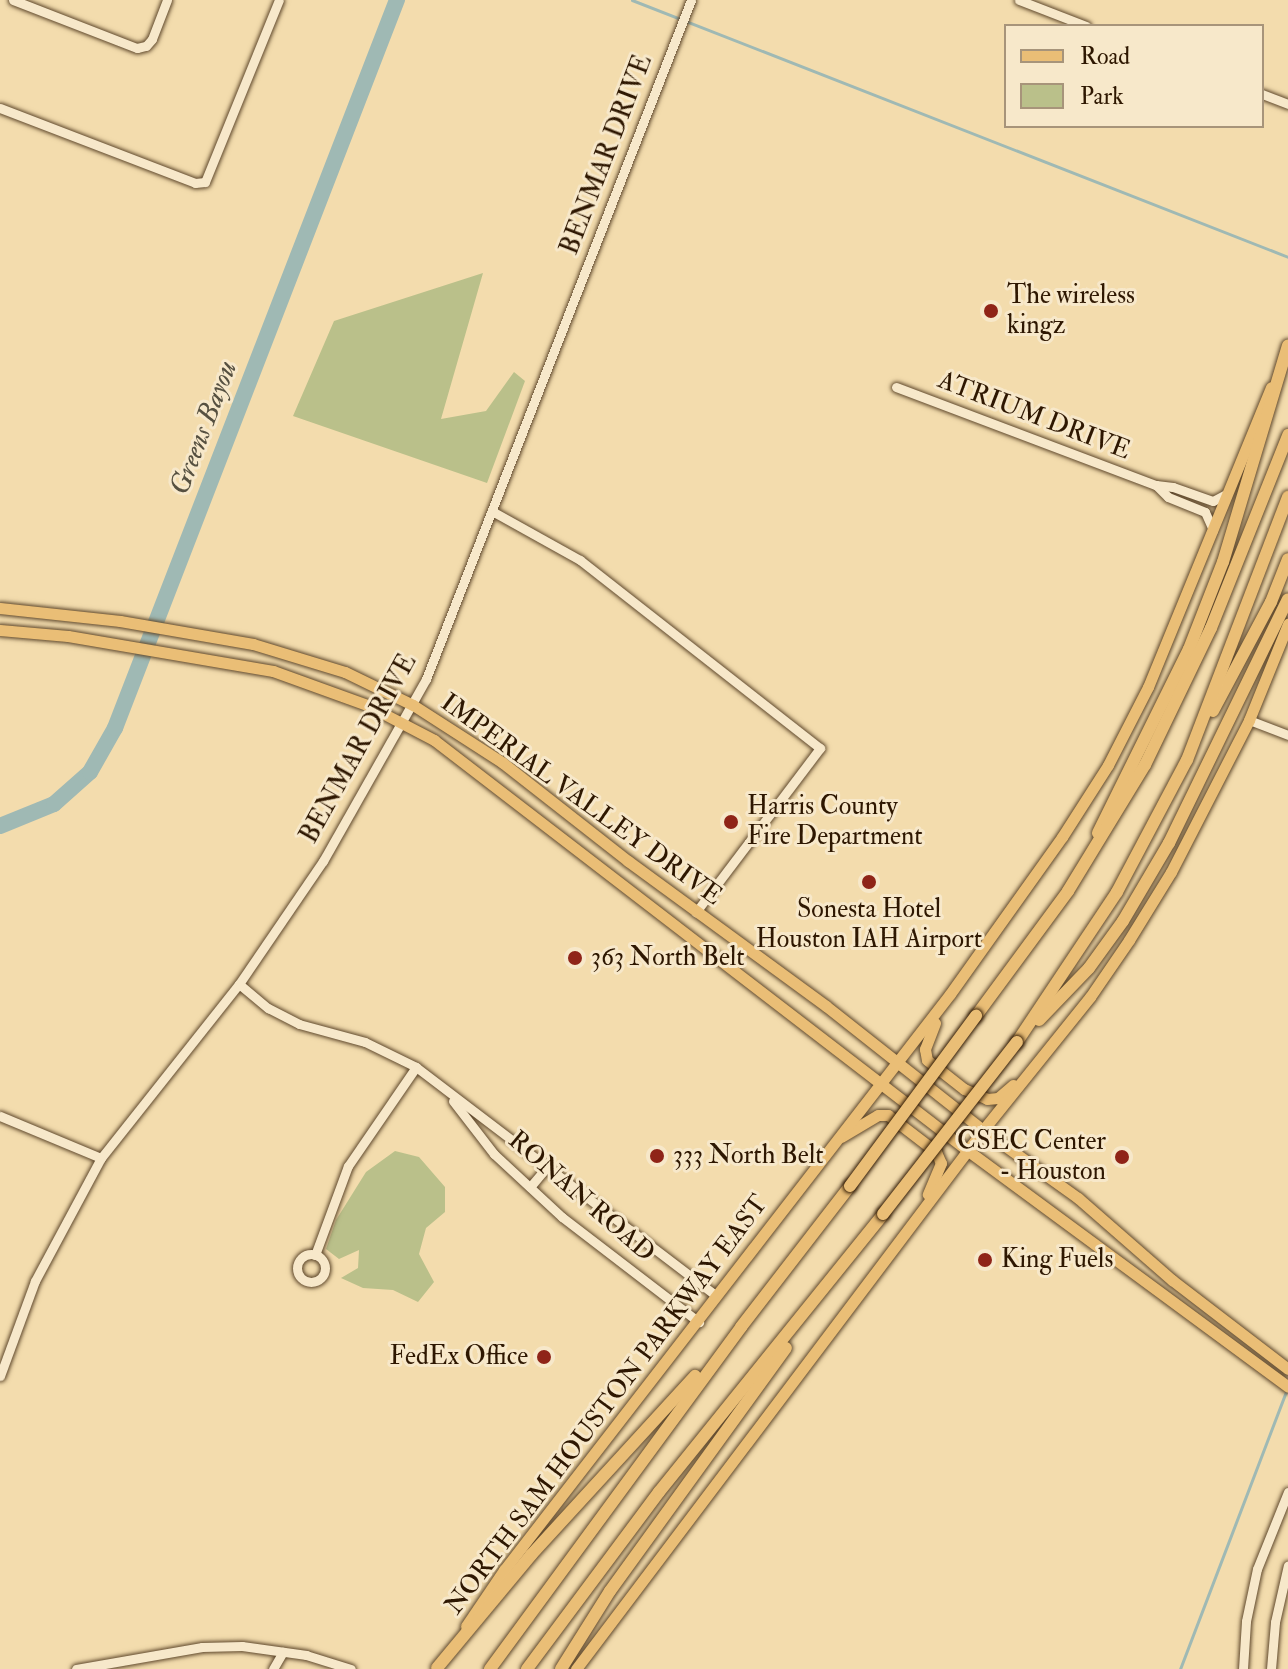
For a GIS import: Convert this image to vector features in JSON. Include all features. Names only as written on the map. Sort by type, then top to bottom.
[{"type":"highway","points":[[1068,891],[1189,649],[1223,562],[1288,344]]},
{"type":"highway","points":[[490,1669],[741,1327],[850,1186],[1068,891],[1145,765],[1183,692],[1288,435]]},
{"type":"highway","points":[[1187,760],[1288,497]]},
{"type":"highway","points":[[528,1668],[659,1492],[829,1283],[1017,1042],[1117,892],[1271,602],[1288,559]]},
{"type":"highway","points":[[1017,1042],[1066,995],[1123,921],[1169,843],[1288,599]]},
{"type":"highway","points":[[561,1669],[610,1591],[811,1315],[829,1283]]},
{"type":"highway","points":[[437,1668],[531,1555],[741,1327]]},
{"type":"main road","name":"NORTH SAM HOUSTON PARKWAY EAST","points":[[437,1668],[504,1570],[699,1322],[1003,923],[1108,765],[1148,687],[1214,532],[1288,344]]},
{"type":"main road","name":"IMPERIAL VALLEY DRIVE","points":[[0,608],[120,621],[268,648],[345,672],[413,705],[503,763],[983,1130],[1078,1198],[1172,1280],[1283,1365]]},
{"type":"main road","points":[[576,1669],[967,1150],[1090,997],[1171,872],[1249,720],[1288,624]]},
{"type":"main road","name":"IMPERIAL VALLEY DRIVE","points":[[0,630],[188,655],[264,669],[327,688],[403,724],[479,772],[967,1150],[1288,1387]]},
{"type":"main road","points":[[264,669],[268,648]]},
{"type":"main road","points":[[719,956],[732,938]]},
{"type":"main road","points":[[950,994],[927,1038],[927,1060],[964,1089],[987,1099],[998,1098],[1027,1076]]},
{"type":"main road","points":[[836,1140],[878,1115],[888,1115],[936,1152],[941,1163],[938,1174],[914,1223]]},
{"type":"main road","points":[[1118,1261],[1133,1245]]},
{"type":"street","points":[[13,0],[137,48],[146,46],[152,39],[167,0]]},
{"type":"street","points":[[0,108],[195,183],[205,182],[279,0]]},
{"type":"street","name":"BENMAR DRIVE","points":[[0,1376],[35,1281],[101,1158],[239,984],[325,857],[413,705],[691,0]]},
{"type":"street","points":[[1019,0],[1081,24]]},
{"type":"street","points":[[1264,95],[1288,104]]},
{"type":"street","name":"ATRIUM DRIVE","points":[[896,387],[1156,485],[1173,487],[1213,501],[1230,491]]},
{"type":"street","name":"ATRIUM DRIVE","points":[[1156,485],[1168,497],[1205,512],[1214,532]]},
{"type":"street","points":[[492,511],[580,560],[820,748],[696,912]]},
{"type":"street","points":[[1249,720],[1288,735]]},
{"type":"street","name":"RONAN ROAD","points":[[239,984],[268,1008],[299,1024],[365,1042],[416,1067],[717,1296]]},
{"type":"street","points":[[315,1255],[348,1166],[416,1067]]},
{"type":"street","name":"RONAN ROAD","points":[[446,1092],[494,1154],[562,1217],[699,1322]]},
{"type":"street","points":[[0,1116],[101,1158]]},
{"type":"street","points":[[530,1187],[547,1167]]},
{"type":"street","points":[[1243,1669],[1246,1621],[1257,1569],[1288,1492]]},
{"type":"street","points":[[1271,1669],[1275,1622],[1288,1565]]},
{"type":"street","points":[[76,1669],[202,1647],[242,1646],[283,1652],[351,1669]]},
{"type":"street","points":[[273,1669],[283,1652]]},
{"type":"street","points":[[134,1657],[135,1669]]},
{"type":"green space","points":[[483,273],[441,419],[486,411],[514,372],[525,381],[487,483],[293,416],[334,321]]},
{"type":"green space","points":[[395,1151],[419,1157],[445,1187],[445,1212],[426,1228],[419,1254],[434,1282],[418,1302],[393,1290],[363,1288],[341,1278],[358,1268],[359,1250],[339,1259],[326,1249],[336,1220],[366,1172]]},
{"type":"waterway","name":"Greens Bayou","points":[[0,826],[54,804],[90,772],[115,728],[397,0]]},
{"type":"waterway","points":[[632,0],[1288,257]]},
{"type":"waterway","points":[[1180,1669],[1287,1389]]},
{"type":"place","name":"The wireless kingz","points":[[991,311]]},
{"type":"place","name":"Harris County Fire Department","points":[[731,822]]},
{"type":"place","name":"Sonesta Hotel Houston IAH Airport","points":[[869,882]]},
{"type":"place","name":"363 North Belt","points":[[575,958]]},
{"type":"place","name":"333 North Belt","points":[[657,1156]]},
{"type":"place","name":"CSEC Center - Houston","points":[[1122,1157]]},
{"type":"place","name":"King Fuels","points":[[985,1260]]},
{"type":"place","name":"FedEx Office","points":[[544,1357]]}]
